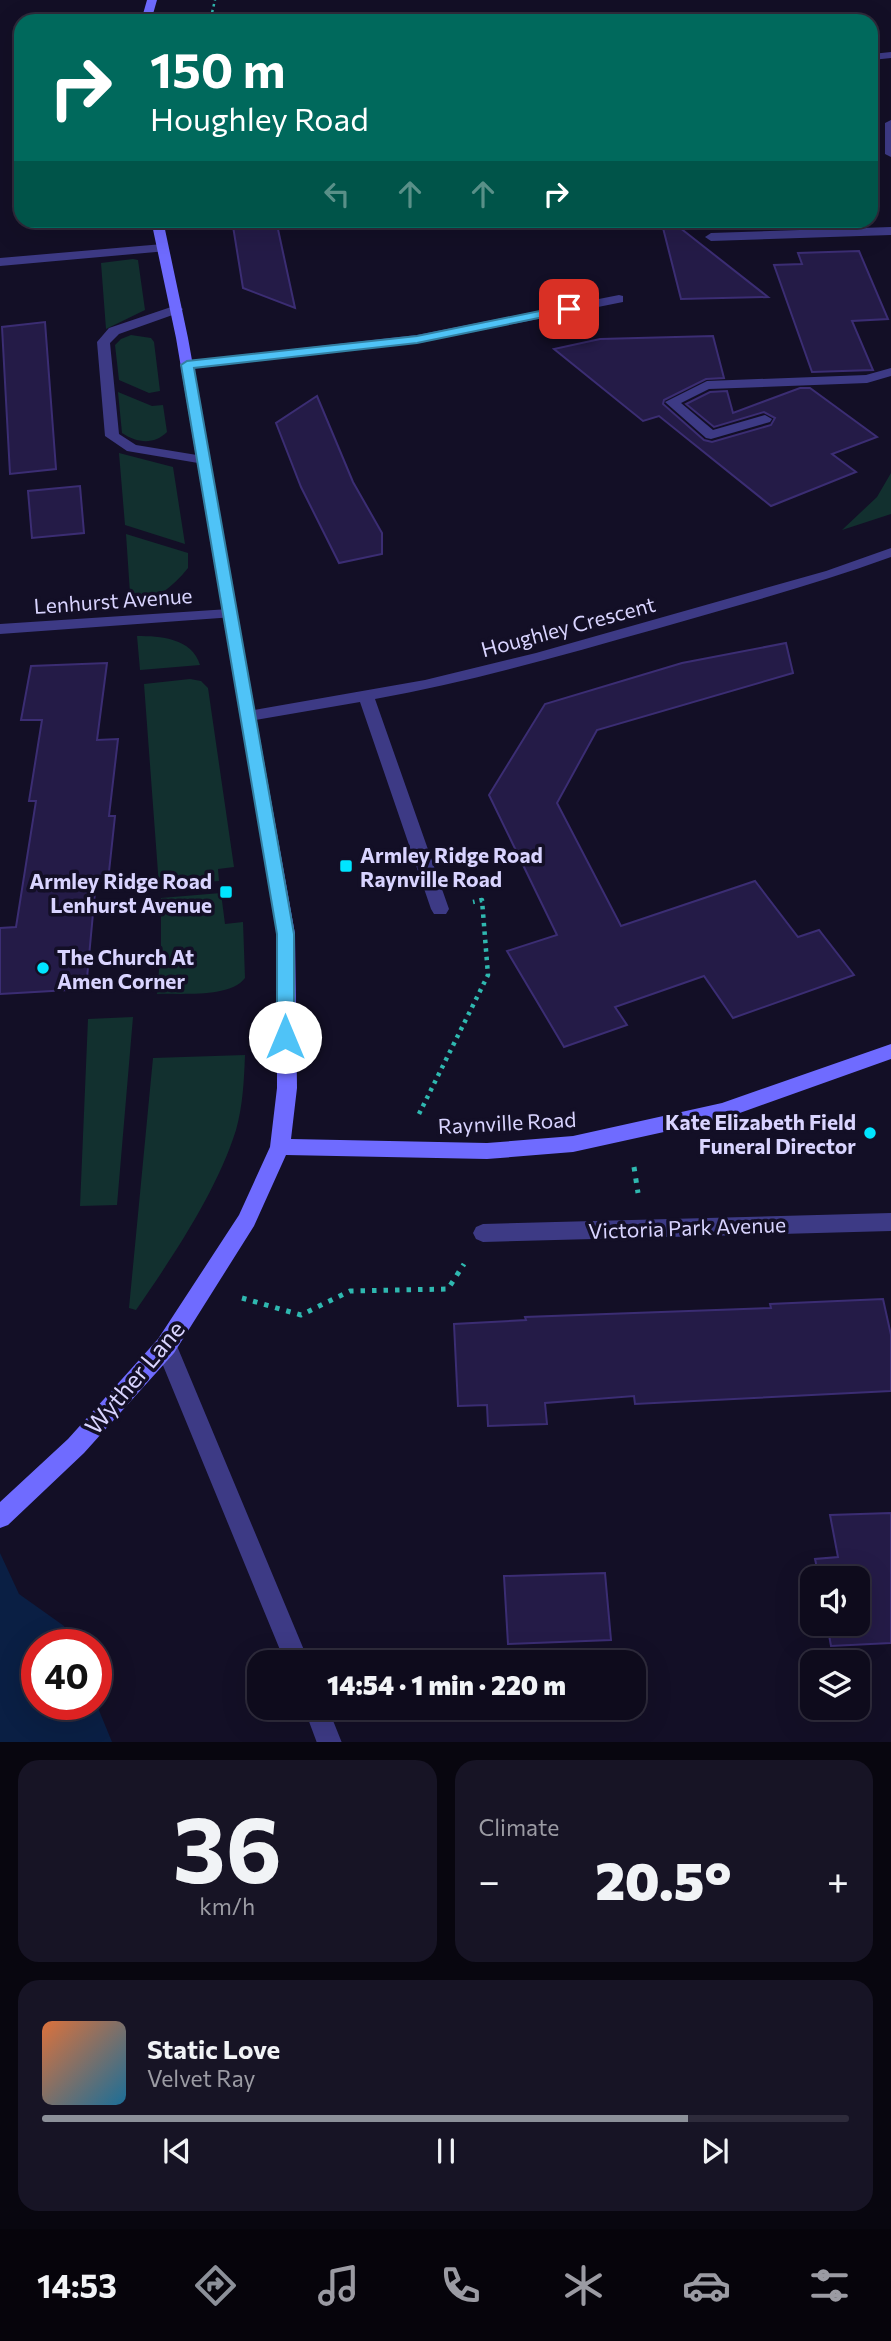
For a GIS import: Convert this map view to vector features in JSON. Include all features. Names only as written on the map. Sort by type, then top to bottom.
[{"type":"street","points":[[890,149],[891,123]]},
{"type":"street","name":"Wyther Lane","points":[[5,1512],[76,1446],[166,1346],[247,1220],[281,1147],[287,1088],[286,934],[229,614],[205,460],[159,228]]},
{"type":"street","points":[[711,237],[891,231]]},
{"type":"street","points":[[0,262],[163,248]]},
{"type":"street","points":[[187,365],[417,339],[619,299]]},
{"type":"street","points":[[177,309],[114,331],[103,342],[112,436],[132,448],[205,460]]},
{"type":"street","points":[[765,419],[711,435],[672,402],[707,385],[867,379],[891,372]]},
{"type":"street","name":"Houghley Crescent","points":[[249,716],[425,685],[538,657],[831,574],[891,552]]},
{"type":"street","name":"Lenhurst Avenue","points":[[0,629],[229,614]]},
{"type":"street","points":[[366,695],[440,909]]},
{"type":"street","name":"Raynville Road","points":[[281,1147],[500,1150],[573,1144],[723,1111],[891,1051]]},
{"type":"street","name":"Victoria Park Avenue","points":[[483,1233],[891,1222]]},
{"type":"street","points":[[166,1346],[292,1650]]},
{"type":"street","points":[[321,1720],[330,1742]]},
{"type":"path","points":[[401,1149],[488,975],[482,900],[440,909]]},
{"type":"path","points":[[628,1132],[644,1229]]},
{"type":"path","points":[[204,1288],[302,1315],[350,1291],[448,1289],[483,1233]]},
{"type":"green space","points":[[138,260],[145,310],[106,329],[101,263]]},
{"type":"green space","points":[[131,335],[151,338],[154,342],[160,391],[149,393],[119,380],[115,345]]},
{"type":"green space","points":[[118,392],[152,406],[163,405],[167,432],[151,441],[134,439],[122,433]]},
{"type":"green space","points":[[119,453],[173,467],[185,544],[125,525]]},
{"type":"green space","points":[[891,473],[891,514],[842,530],[877,497]]},
{"type":"green space","points":[[126,534],[188,553],[188,568],[176,582],[155,597],[131,608]]},
{"type":"green space","points":[[137,636],[165,638],[183,644],[196,656],[200,665],[140,670]]},
{"type":"green space","points":[[190,679],[201,681],[208,688],[234,867],[218,869],[219,881],[159,886],[144,684]]},
{"type":"green space","points":[[221,893],[225,924],[243,922],[245,978],[228,989],[217,992],[157,994],[161,898]]},
{"type":"green space","points":[[133,1017],[117,1205],[80,1206],[88,1019]]},
{"type":"green space","points":[[245,1055],[243,1092],[236,1130],[217,1177],[206,1200],[150,1290],[136,1310],[129,1308],[153,1058]]},
{"type":"water","points":[[0,1553],[19,1594],[65,1629],[21,1629],[21,1720],[103,1720],[112,1742],[0,1742]]},
{"type":"building","points":[[233,228],[278,228],[295,308],[243,288]]},
{"type":"building","points":[[663,228],[680,228],[768,297],[681,299]]},
{"type":"building","points":[[859,251],[888,319],[852,321],[873,370],[812,372],[774,265],[802,264],[798,253]]},
{"type":"building","points":[[45,322],[56,469],[10,474],[2,327]]},
{"type":"building","points":[[713,336],[724,378],[706,379],[664,400],[663,404],[704,440],[712,442],[771,425],[775,418],[764,412],[714,427],[686,404],[710,392],[727,391],[733,413],[800,388],[810,388],[877,437],[832,454],[856,472],[771,506],[659,416],[643,421],[554,349],[600,339]]},
{"type":"building","points":[[317,396],[353,482],[382,533],[382,554],[339,563],[301,487],[276,423]]},
{"type":"building","points":[[80,486],[84,533],[32,538],[28,491]]},
{"type":"building","points":[[786,643],[793,673],[597,730],[557,803],[621,926],[755,881],[798,937],[819,930],[854,975],[733,1018],[704,976],[615,1007],[627,1025],[564,1047],[507,951],[557,935],[489,795],[545,704],[682,663]]},
{"type":"building","points":[[107,663],[97,740],[118,739],[109,816],[115,816],[108,881],[96,881],[86,989],[0,994],[0,928],[16,927],[36,801],[29,801],[42,720],[21,720],[31,666]]},
{"type":"building","points":[[883,1299],[891,1335],[891,1391],[635,1404],[634,1396],[545,1403],[547,1424],[488,1426],[487,1405],[458,1406],[454,1324],[526,1320],[525,1317],[771,1308],[770,1304]]},
{"type":"building","points":[[891,1513],[891,1643],[831,1646],[829,1636],[870,1636],[870,1566],[816,1566],[815,1559],[838,1557],[830,1515]]},
{"type":"building","points":[[605,1573],[611,1640],[508,1644],[504,1576]]},
{"type":"place","name":"Armley Ridge Road Raynville Road","points":[[346,866]]},
{"type":"place","name":"Armley Ridge Road Lenhurst Avenue","points":[[226,892]]},
{"type":"place","name":"The Church At Amen Corner","points":[[43,968]]},
{"type":"place","name":"Kate Elizabeth Field Funeral Director","points":[[870,1133]]},
{"type":"route","points":[[285,1037],[286,934],[187,365],[417,339],[569,309]]}]
